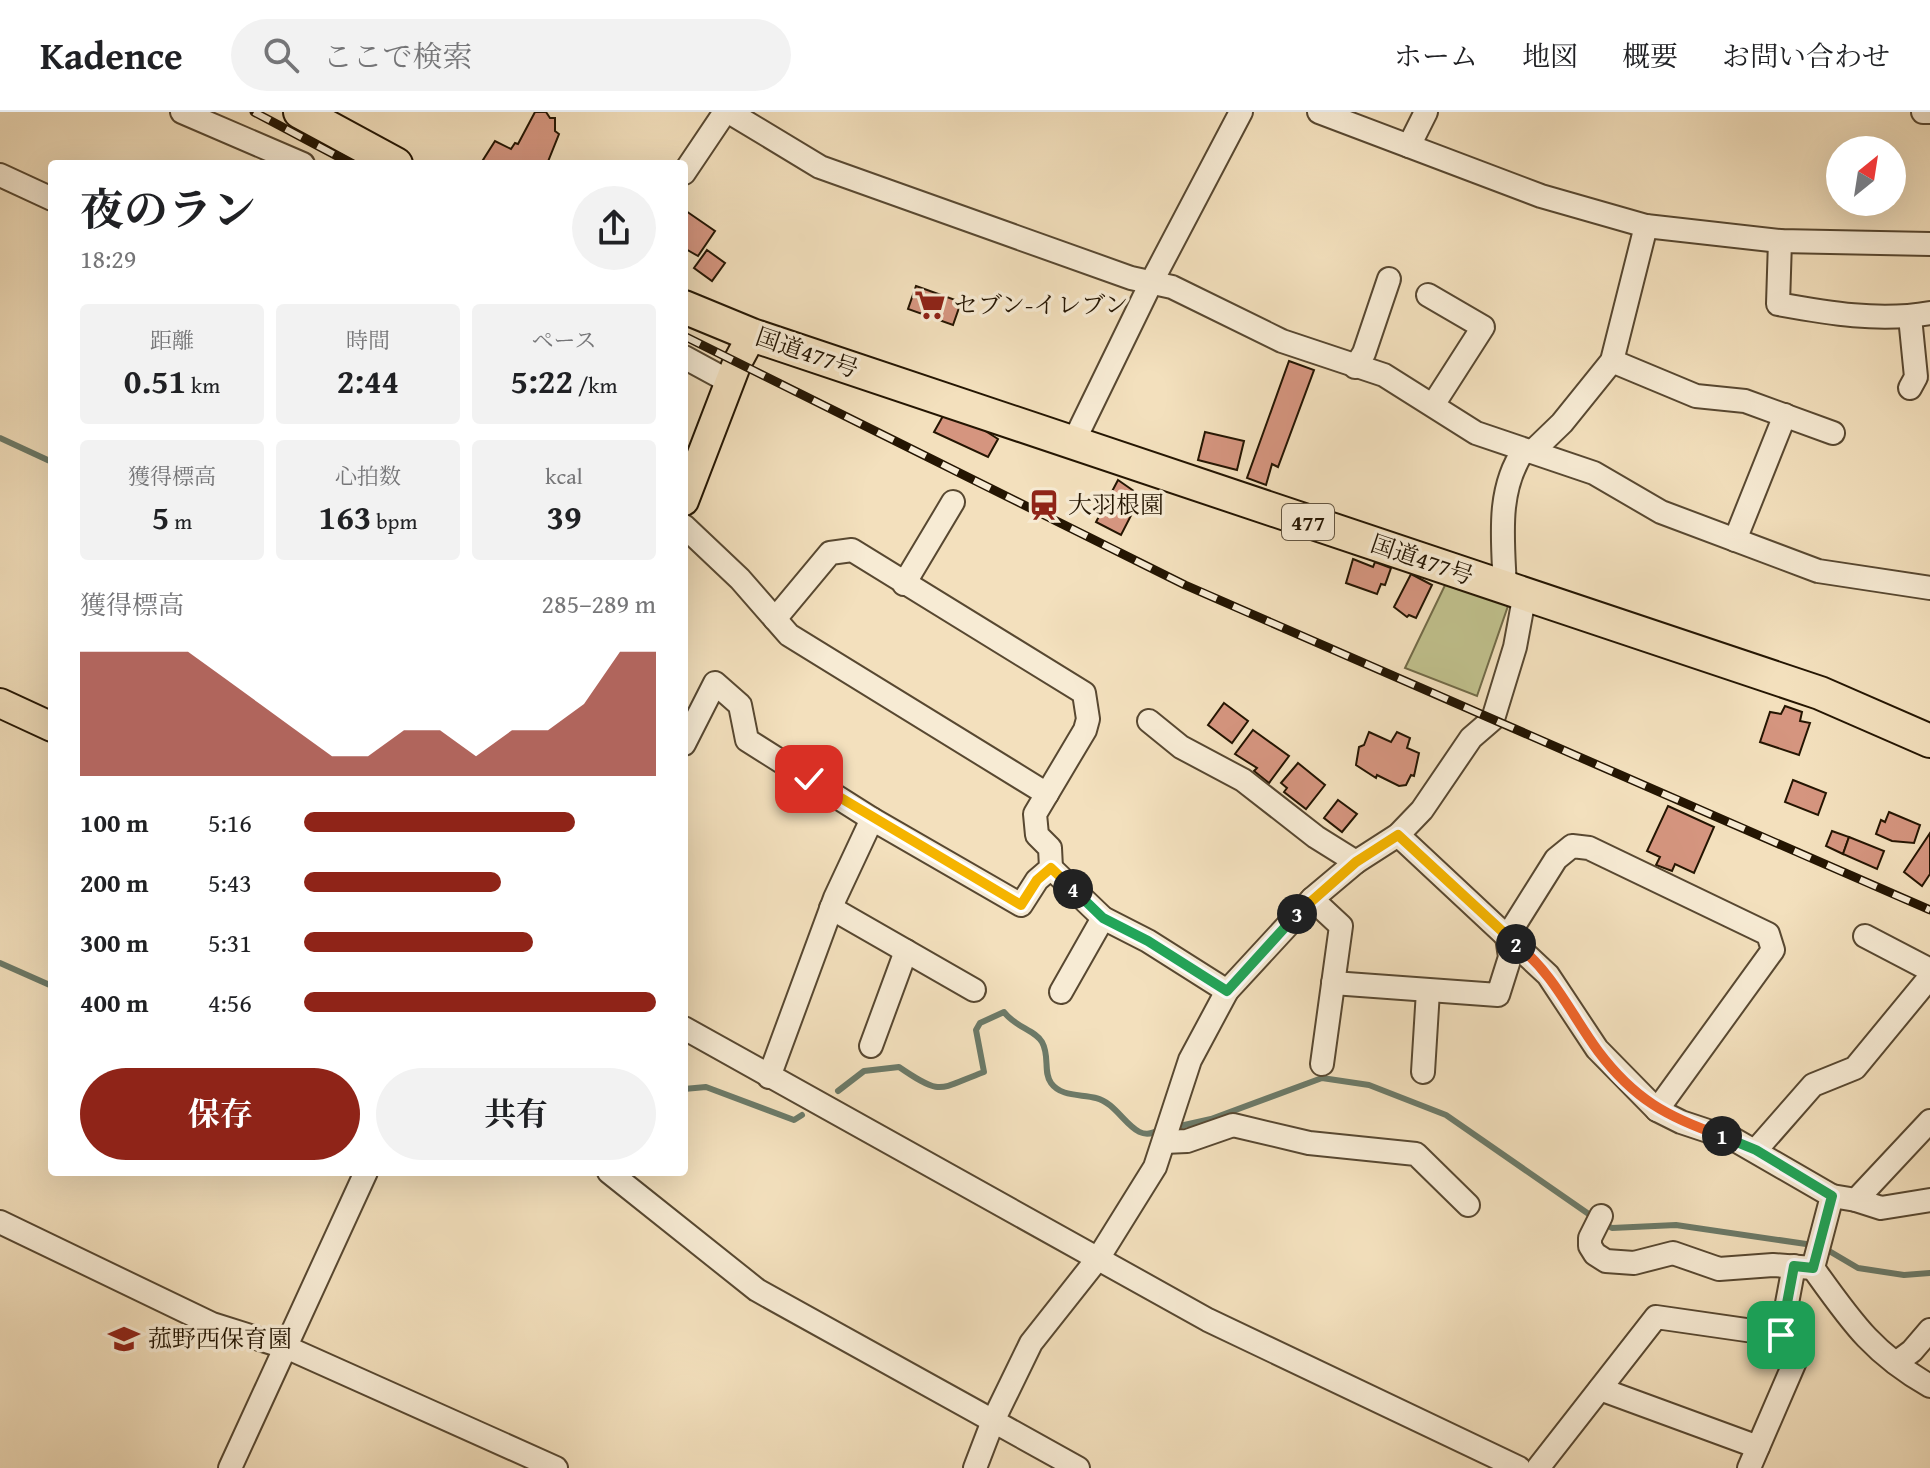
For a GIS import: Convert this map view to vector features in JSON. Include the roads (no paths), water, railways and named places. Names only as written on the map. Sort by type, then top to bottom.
[{"type":"highway","points":[[300,112],[389,160]]},
{"type":"highway","name":"国道477号","points":[[688,309],[752,335],[1820,693],[1930,741]]},
{"type":"main road","points":[[688,491],[730,382],[752,335]]},
{"type":"main road","points":[[0,703],[48,725]]},
{"type":"street","points":[[182,112],[294,160]]},
{"type":"street","points":[[688,167],[727,112],[758,119],[820,167],[1151,283],[1172,287],[1282,341],[1384,375],[1476,433],[1594,473],[1661,512],[1834,575],[1930,588]]},
{"type":"street","points":[[1073,443],[1151,283],[1241,112]]},
{"type":"street","points":[[1319,112],[1541,196],[1646,226],[1780,241],[1930,244]]},
{"type":"street","points":[[1409,146],[1426,112]]},
{"type":"street","points":[[1923,112],[1930,112]]},
{"type":"street","points":[[0,175],[48,197]]},
{"type":"street","points":[[975,1468],[993,1421],[1031,1343],[1099,1257],[1155,1167],[1190,1060],[1227,991],[1312,899],[1356,862],[1398,835],[1422,810],[1471,738],[1493,719],[1515,647],[1515,590],[1503,534],[1507,483],[1528,451],[1562,423],[1612,361],[1646,226]]},
{"type":"street","points":[[1780,241],[1778,304],[1843,316],[1920,315],[1916,377],[1910,388]]},
{"type":"street","points":[[1355,367],[1364,353],[1389,279]]},
{"type":"street","points":[[1428,295],[1483,327],[1433,405]]},
{"type":"street","points":[[688,359],[730,382]]},
{"type":"street","points":[[1612,361],[1696,396],[1745,401],[1833,433]]},
{"type":"street","points":[[1735,540],[1785,415]]},
{"type":"street","points":[[904,584],[953,502]]},
{"type":"street","points":[[688,530],[789,635],[1047,794]]},
{"type":"street","points":[[775,619],[830,553],[852,550],[1084,693],[1088,719],[1085,730],[1035,814],[1037,835],[1050,848],[1051,868],[1103,918],[1148,941],[1227,991]]},
{"type":"street","points":[[688,736],[715,683],[740,705],[747,740],[872,819],[1021,905],[1037,880],[1051,868]]},
{"type":"street","points":[[1149,721],[1181,747],[1243,780],[1316,837],[1356,862]]},
{"type":"street","points":[[769,1077],[831,908],[872,819]]},
{"type":"street","points":[[1398,835],[1548,975],[1610,1065],[1657,1110],[1756,1150],[1832,1196],[1881,1208],[1930,1200]]},
{"type":"street","points":[[1333,983],[1498,995],[1510,957],[1507,937],[1556,859],[1572,846],[1610,856],[1768,934],[1773,950],[1657,1110]]},
{"type":"street","points":[[1312,899],[1341,926],[1322,1064]]},
{"type":"street","points":[[831,908],[974,990]]},
{"type":"street","points":[[1061,992],[1103,918]]},
{"type":"street","points":[[1865,936],[1930,970]]},
{"type":"street","points":[[871,1046],[906,951]]},
{"type":"street","points":[[1756,1150],[1813,1085],[1855,1068],[1930,977]]},
{"type":"street","points":[[1423,1072],[1428,991]]},
{"type":"street","points":[[688,1030],[1208,1320],[1519,1468]]},
{"type":"street","points":[[1856,1200],[1930,1121]]},
{"type":"street","points":[[1168,1132],[1187,1141],[1233,1125],[1309,1143],[1416,1154],[1468,1205]]},
{"type":"street","points":[[230,1468],[288,1348],[364,1176]]},
{"type":"street","points":[[614,1176],[757,1290],[1078,1468]]},
{"type":"street","points":[[1781,1335],[1823,1234],[1832,1196]]},
{"type":"street","points":[[0,1222],[212,1324],[288,1348],[556,1468]]},
{"type":"street","points":[[1597,1223],[1590,1246],[1595,1254],[1606,1261],[1634,1263],[1673,1253],[1719,1269],[1808,1265]]},
{"type":"street","points":[[1808,1265],[1866,1341],[1930,1386]]},
{"type":"street","points":[[1538,1468],[1656,1317],[1781,1335],[1797,1357],[1753,1458],[1600,1389]]},
{"type":"street","points":[[1896,1363],[1912,1351],[1930,1330]]},
{"type":"waterway","points":[[0,438],[48,460]]},
{"type":"waterway","points":[[0,963],[48,984]]},
{"type":"waterway","points":[[838,1091],[864,1071],[899,1067],[924,1083],[941,1087],[984,1072],[976,1030],[980,1023],[1004,1012],[1042,1042],[1049,1079],[1055,1088],[1105,1102],[1142,1133],[1160,1129]]},
{"type":"waterway","points":[[1171,1128],[1211,1119],[1322,1078],[1369,1085],[1446,1115],[1593,1217]]},
{"type":"waterway","points":[[688,1089],[706,1087],[794,1120],[802,1115]]},
{"type":"waterway","points":[[1603,1223],[1612,1228],[1676,1225],[1813,1245]]},
{"type":"waterway","points":[[1824,1248],[1858,1268],[1904,1275],[1930,1273]]},
{"type":"railway","points":[[254,112],[344,160]]},
{"type":"railway","points":[[688,338],[1185,585],[1930,910]]},
{"type":"place","name":"セブン-イレブン","points":[[930,305]]},
{"type":"place","name":"大羽根園","points":[[1044,505]]},
{"type":"place","name":"菰野西保育園","points":[[124,1339]]}]
